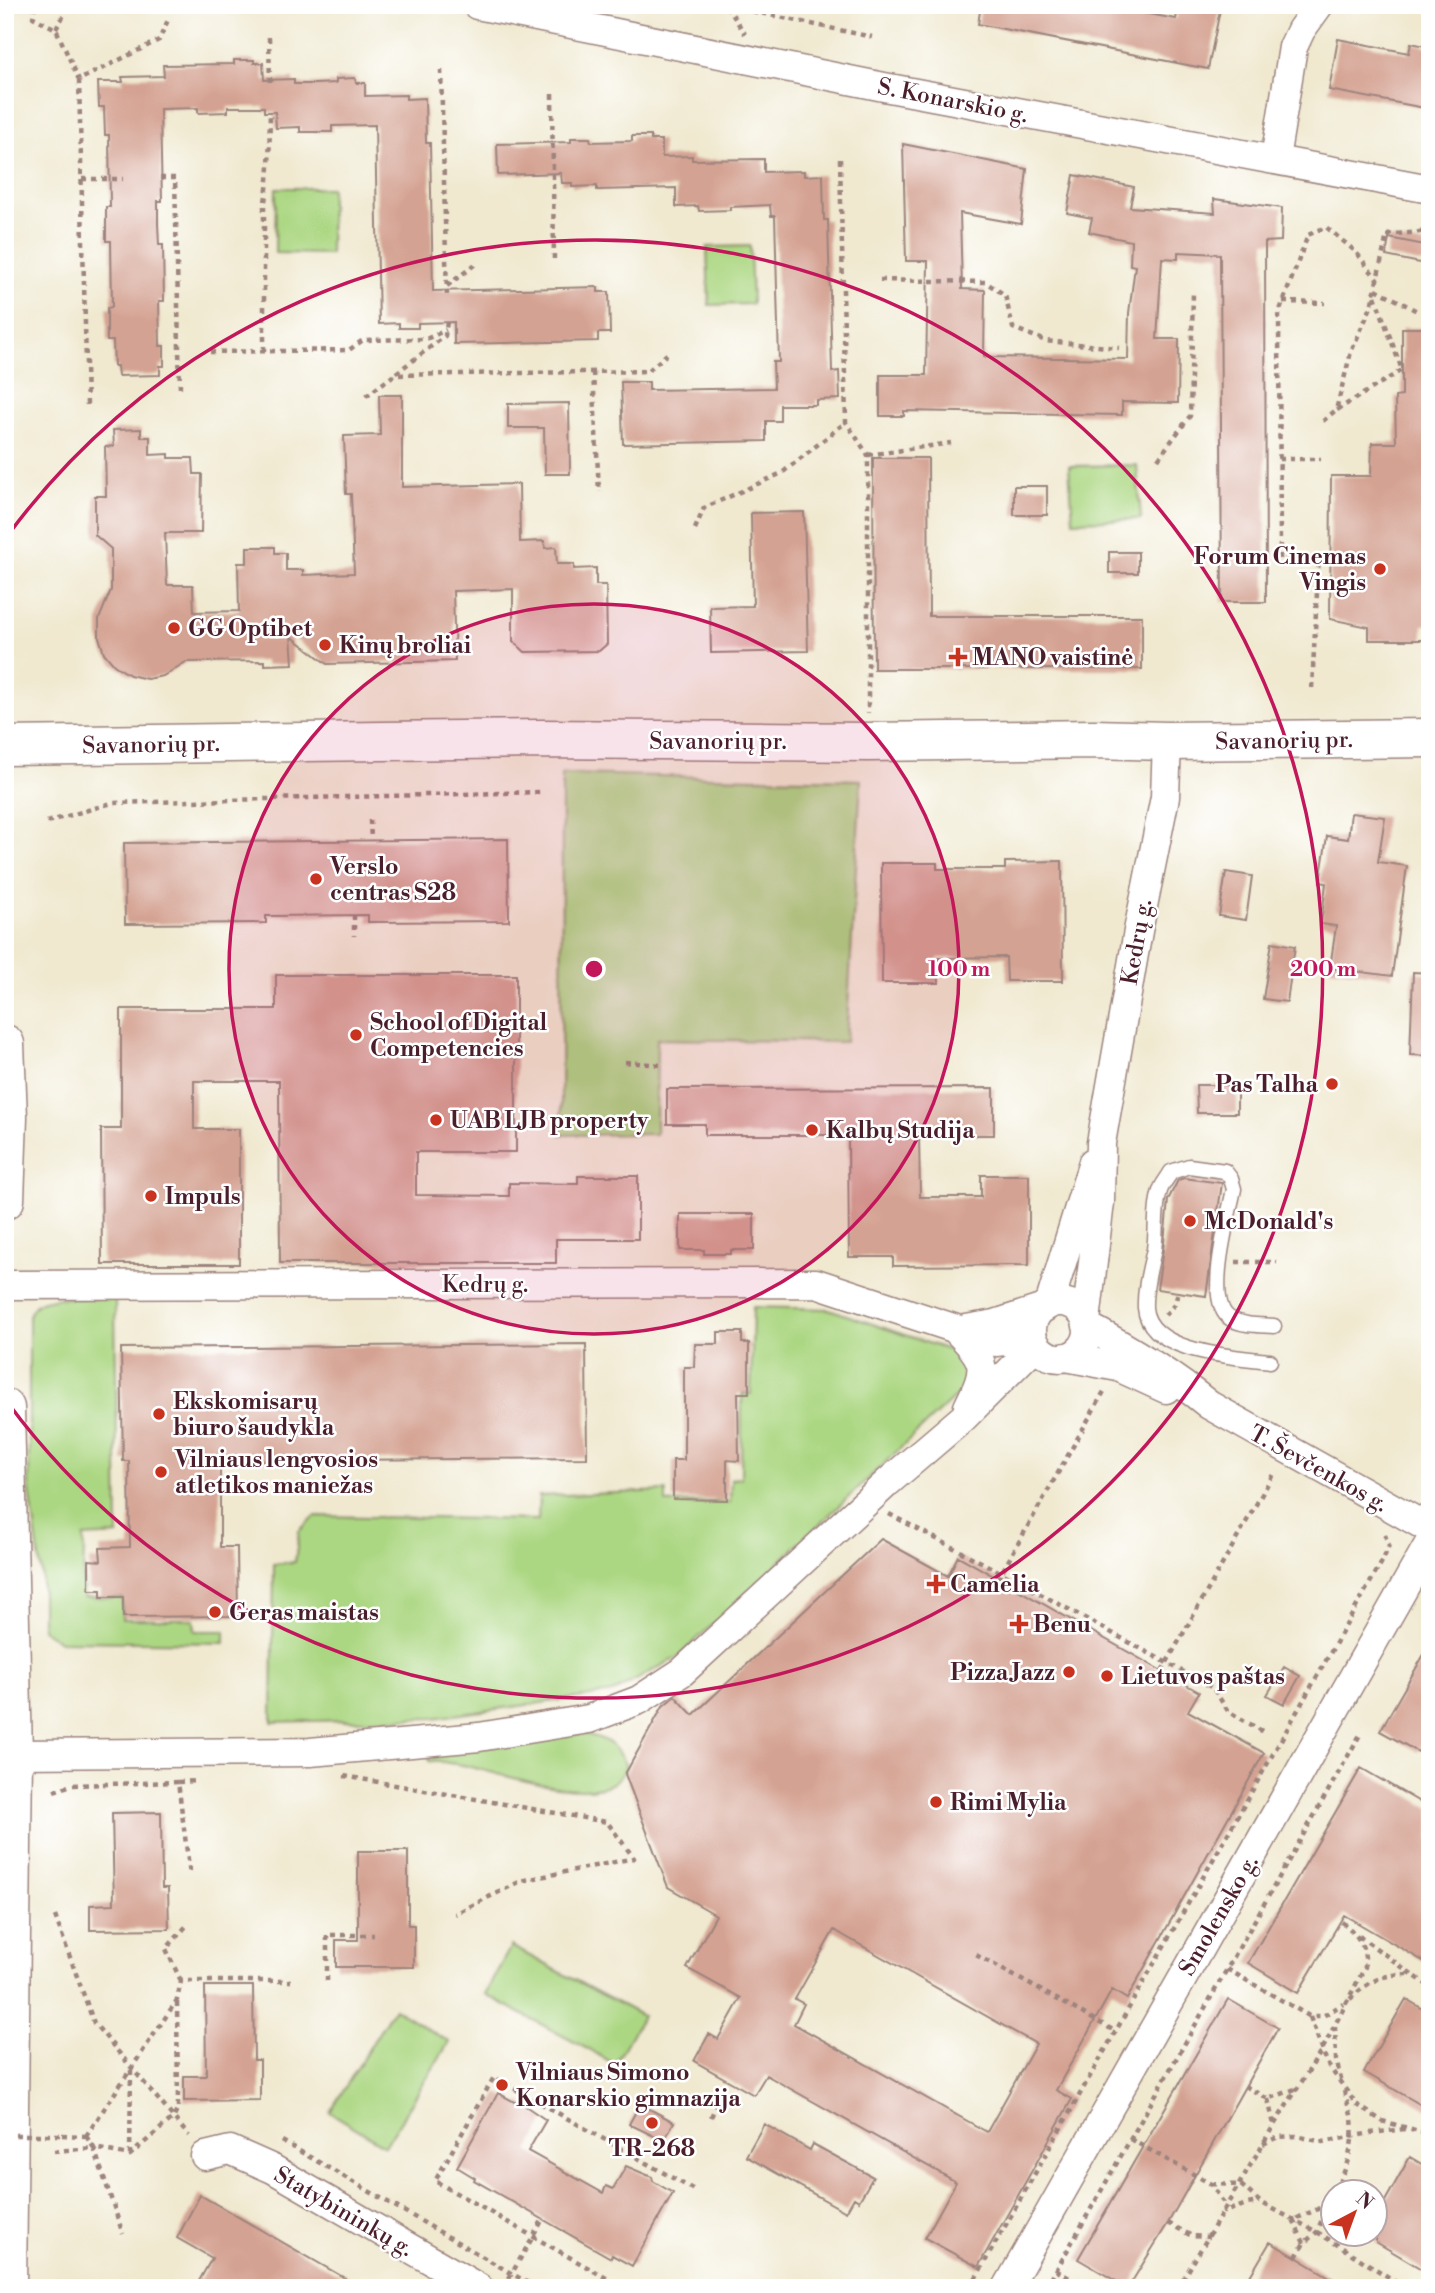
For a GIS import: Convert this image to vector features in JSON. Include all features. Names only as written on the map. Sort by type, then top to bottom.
[{"type":"main road","name":"Savanorių pr.","points":[[5,746],[541,739],[868,742],[1094,738],[1167,741],[1430,738]]},
{"type":"main road","points":[[5,1044],[8,1117],[5,1200]]},
{"type":"main road","points":[[5,1408],[13,1754],[7,2288]]},
{"type":"street","name":"S. Konarskio g.","points":[[477,5],[873,85],[1430,189]]},
{"type":"street","points":[[1275,159],[1293,47],[1301,30],[1319,5]]},
{"type":"street","name":"Kedrų g.","points":[[1087,1324],[1100,1202],[1101,1143],[1140,918],[1165,797],[1167,741]]},
{"type":"street","name":"Kedrų g.","points":[[957,1331],[995,1324],[1046,1306],[1064,1261],[1083,1191],[1101,1143]]},
{"type":"street","name":"Kedrų g.","points":[[5,1285],[816,1283],[957,1331],[996,1342],[1049,1350]]},
{"type":"street","points":[[13,1754],[310,1752],[479,1737],[589,1719],[639,1700],[682,1672],[906,1466],[1049,1350],[1076,1352],[1084,1343],[1087,1324],[1079,1310],[1068,1304],[1046,1306],[1033,1323],[1049,1350]]},
{"type":"street","name":"T. Ševčenkos g.","points":[[1087,1324],[1184,1385],[1209,1405],[1430,1529]]},
{"type":"street","points":[[957,1331],[977,1352],[982,1369],[978,1387],[964,1418]]},
{"type":"street","name":"T. Ševčenkos g.","points":[[1049,1350],[1118,1367],[1179,1395],[1209,1405]]},
{"type":"street","name":"Smolensko g.","points":[[1007,2288],[1430,1542]]},
{"type":"street","name":"Statybininkų g.","points":[[205,2156],[230,2150],[273,2169],[479,2288]]},
{"type":"lane","points":[[1270,1361],[1212,1355],[1186,1348],[1161,1333],[1147,1316],[1147,1282],[1155,1242],[1160,1191],[1171,1172],[1189,1166],[1225,1171],[1231,1179],[1234,1189],[1217,1291],[1221,1309],[1229,1318],[1237,1321],[1274,1326]]},
{"type":"path","points":[[35,5],[33,17],[56,29],[79,80],[86,405]]},
{"type":"path","points":[[723,5],[872,37]]},
{"type":"path","points":[[56,29],[65,13]]},
{"type":"path","points":[[79,80],[159,40],[168,20]]},
{"type":"path","points":[[268,37],[271,85]]},
{"type":"path","points":[[441,70],[447,295]]},
{"type":"path","points":[[552,94],[554,262]]},
{"type":"path","points":[[264,351],[264,206],[270,183],[268,156],[271,112]]},
{"type":"path","points":[[840,159],[846,422],[867,455],[868,742]]},
{"type":"path","points":[[160,178],[175,178],[180,390]]},
{"type":"path","points":[[82,180],[122,179]]},
{"type":"path","points":[[1319,563],[1280,560],[1279,313],[1308,236],[1326,227],[1355,251],[1378,280]]},
{"type":"path","points":[[1336,410],[1351,352],[1375,292],[1387,235],[1430,231]]},
{"type":"path","points":[[447,286],[478,262]]},
{"type":"path","points":[[880,280],[985,282],[1005,295],[1013,328],[1046,341],[1119,348]]},
{"type":"path","points":[[1375,292],[1417,311]]},
{"type":"path","points":[[1323,421],[1336,410],[1402,370],[1375,292]]},
{"type":"path","points":[[1158,458],[1190,416],[1193,293]]},
{"type":"path","points":[[1283,302],[1325,303]]},
{"type":"path","points":[[366,396],[445,336],[447,322]]},
{"type":"path","points":[[211,352],[349,350],[363,340],[426,339],[446,330]]},
{"type":"path","points":[[394,374],[648,371],[667,354]]},
{"type":"path","points":[[593,372],[599,492]]},
{"type":"path","points":[[695,529],[704,508],[782,473],[846,422]]},
{"type":"path","points":[[867,455],[951,443]]},
{"type":"path","points":[[1279,459],[1321,460]]},
{"type":"path","points":[[1312,688],[1319,554]]},
{"type":"path","points":[[47,822],[112,803],[542,792]]},
{"type":"path","points":[[370,820],[371,840]]},
{"type":"path","points":[[354,915],[354,936]]},
{"type":"path","points":[[625,1062],[661,1065]]},
{"type":"path","points":[[1221,1261],[1277,1262]]},
{"type":"path","points":[[998,1579],[1109,1384]]},
{"type":"path","points":[[1162,1671],[1276,1469],[1287,1475]]},
{"type":"path","points":[[885,1512],[1213,1688],[1228,1711],[1262,1731]]},
{"type":"path","points":[[970,2288],[1383,1560],[1389,1545],[1382,1529]]},
{"type":"path","points":[[1046,2288],[1361,1733]]},
{"type":"path","points":[[336,1775],[607,1822],[634,1858],[521,1881],[455,1914]]},
{"type":"path","points":[[54,1791],[71,1785],[205,1781]]},
{"type":"path","points":[[178,1782],[190,1875]]},
{"type":"path","points":[[55,1916],[93,2023],[205,2156]]},
{"type":"path","points":[[1340,1921],[1430,1987]]},
{"type":"path","points":[[130,2155],[174,2117],[178,2108],[177,2000],[181,1981],[166,1949],[189,1923]]},
{"type":"path","points":[[1178,2288],[1241,2185],[1274,2124],[1322,2050],[1365,1967],[1366,1958],[1356,1933]]},
{"type":"path","points":[[327,1981],[327,1935],[373,1935]]},
{"type":"path","points":[[976,1955],[1115,2031]]},
{"type":"path","points":[[1227,1969],[1309,2016],[1316,2027],[1322,2050],[1342,2086],[1356,2104],[1382,2121],[1430,2134]]},
{"type":"path","points":[[1309,2016],[1323,2016],[1346,2003],[1376,1978],[1389,1974],[1412,1973]]},
{"type":"path","points":[[181,1981],[291,1981]]},
{"type":"path","points":[[86,2136],[177,2000]]},
{"type":"path","points":[[1335,2025],[1336,2060],[1352,2120],[1352,2138],[1341,2178]]},
{"type":"path","points":[[130,2155],[131,2070]]},
{"type":"path","points":[[624,2288],[435,2181],[494,2077],[694,2190]]},
{"type":"path","points":[[1245,2086],[1268,2099],[1298,2087]]},
{"type":"path","points":[[711,2117],[723,2090]]},
{"type":"path","points":[[1268,2099],[1274,2124]]},
{"type":"path","points":[[1263,2144],[1278,2137],[1296,2136],[1323,2142],[1409,2129]]},
{"type":"path","points":[[5,2135],[86,2136]]},
{"type":"path","points":[[86,2136],[94,2148],[123,2234]]},
{"type":"path","points":[[1130,2139],[1211,2184],[1241,2185],[1260,2202],[1317,2232],[1406,2288]]},
{"type":"path","points":[[282,2141],[537,2288]]},
{"type":"path","points":[[54,2151],[94,2148],[130,2155]]},
{"type":"path","points":[[1211,2184],[1223,2202],[1224,2211]]},
{"type":"path","points":[[1224,2211],[1260,2202]]},
{"type":"path","points":[[1293,2220],[1320,2207]]},
{"type":"path","points":[[503,2288],[542,2219]]},
{"type":"path","points":[[1293,2220],[1304,2243]]},
{"type":"path","points":[[1168,2223],[1192,2236],[1209,2237]]},
{"type":"path","points":[[1296,2257],[1320,2225]]},
{"type":"path","points":[[1192,2236],[1201,2250]]},
{"type":"path","points":[[1056,2270],[1086,2288]]},
{"type":"green space","points":[[276,188],[331,188],[330,254],[275,253]]},
{"type":"green space","points":[[750,246],[752,304],[709,305],[707,247]]},
{"type":"green space","points":[[1137,465],[1141,519],[1073,521],[1069,466]]},
{"type":"green space","points":[[562,774],[861,780],[846,1042],[657,1039],[656,1134],[561,1135]]},
{"type":"green space","points":[[59,1298],[115,1298],[118,1535],[84,1537],[83,1597],[122,1598],[122,1619],[194,1619],[195,1631],[225,1631],[225,1643],[60,1641],[42,1629],[42,1578],[29,1484],[29,1316],[40,1302]]},
{"type":"green space","points":[[753,1307],[829,1309],[951,1351],[967,1364],[970,1383],[678,1657],[612,1693],[433,1718],[272,1722],[274,1564],[295,1562],[299,1531],[315,1516],[538,1520],[539,1496],[666,1491],[666,1503],[730,1502],[731,1479],[741,1478],[742,1394],[751,1394]]},
{"type":"green space","points":[[580,1733],[603,1739],[617,1751],[626,1766],[613,1783],[598,1788],[559,1787],[462,1765],[429,1761],[429,1753]]},
{"type":"green space","points":[[511,1946],[642,2016],[615,2064],[485,1994]]},
{"type":"green space","points":[[394,2008],[449,2042],[385,2146],[330,2112]]},
{"type":"building","points":[[981,5],[1123,5],[1122,9],[1176,19],[1179,5],[1221,5],[1208,69],[978,24]]},
{"type":"building","points":[[1338,39],[1409,53],[1411,43],[1430,47],[1430,109],[1329,90]]},
{"type":"building","points":[[234,60],[263,63],[264,80],[294,79],[294,84],[315,84],[336,83],[336,79],[355,78],[356,83],[365,83],[365,96],[406,95],[406,99],[425,98],[426,143],[430,143],[433,291],[598,287],[598,292],[609,292],[610,333],[598,333],[598,341],[454,344],[454,322],[418,323],[418,328],[399,328],[399,323],[379,324],[375,125],[332,126],[332,132],[300,132],[300,127],[276,128],[275,112],[264,112],[264,107],[228,107],[228,112],[198,113],[198,108],[160,109],[162,201],[158,201],[158,224],[159,245],[163,245],[164,301],[159,301],[160,346],[164,346],[164,366],[160,366],[160,375],[118,376],[117,366],[114,366],[113,341],[107,341],[107,308],[112,307],[111,241],[106,241],[106,207],[110,207],[109,135],[105,135],[104,107],[99,107],[98,82],[123,82],[122,77],[164,76],[163,65],[234,64]]},
{"type":"building","points":[[632,136],[651,136],[651,140],[662,140],[662,157],[692,156],[692,160],[764,159],[764,172],[804,171],[804,176],[823,175],[824,220],[828,220],[832,372],[839,371],[840,399],[816,400],[816,405],[780,405],[780,421],[766,421],[766,441],[623,444],[621,382],[649,382],[649,390],[774,388],[773,362],[779,362],[775,216],[771,216],[770,205],[699,211],[698,206],[676,207],[676,188],[597,190],[597,186],[572,187],[572,183],[562,183],[561,173],[498,175],[497,144],[571,142],[571,138],[590,138],[591,142],[632,141]]},
{"type":"building","points":[[903,144],[1027,169],[1021,224],[960,213],[962,289],[985,290],[984,357],[1128,359],[1129,313],[1135,266],[1130,265],[1131,241],[1089,232],[1092,218],[1067,213],[1074,175],[1134,187],[1130,207],[1215,213],[1214,199],[1282,208],[1281,241],[1265,242],[1266,602],[1222,602],[1220,254],[1178,252],[1178,259],[1162,258],[1157,339],[1179,339],[1178,403],[1122,402],[1122,415],[904,411],[904,416],[880,416],[880,375],[926,375],[928,261],[906,261]]},
{"type":"building","points":[[1389,238],[1430,246],[1430,265],[1386,256]]},
{"type":"building","name":"Forum Cinemas Vingis","points":[[1402,328],[1430,328],[1430,625],[1423,625],[1423,640],[1369,640],[1369,627],[1330,619],[1331,476],[1371,476],[1372,443],[1396,443],[1395,397],[1402,396]]},
{"type":"building","points":[[379,395],[402,395],[402,487],[519,484],[520,542],[544,541],[545,548],[556,547],[557,564],[574,564],[574,569],[596,568],[596,585],[606,585],[607,644],[599,651],[525,652],[513,641],[513,589],[453,591],[455,661],[327,664],[291,636],[293,664],[265,665],[265,661],[186,662],[163,676],[147,679],[130,675],[114,665],[104,653],[99,637],[99,619],[111,590],[111,549],[95,535],[95,496],[106,496],[105,447],[114,446],[113,430],[141,429],[141,437],[150,437],[150,455],[169,454],[169,458],[193,458],[194,474],[202,474],[201,533],[165,533],[167,585],[193,585],[194,612],[239,611],[238,563],[247,563],[247,547],[275,547],[275,553],[286,553],[286,570],[303,570],[303,575],[354,573],[351,494],[346,494],[344,436],[380,435]]},
{"type":"building","points":[[569,403],[570,474],[545,474],[544,428],[508,428],[508,404]]},
{"type":"building","points":[[873,458],[928,458],[929,616],[1142,616],[1142,669],[874,669]]},
{"type":"building","points":[[1014,486],[1047,486],[1047,515],[1014,515]]},
{"type":"building","points":[[804,512],[808,651],[711,653],[710,607],[753,606],[751,513]]},
{"type":"building","points":[[1109,552],[1138,552],[1138,573],[1109,573]]},
{"type":"building","points":[[1351,813],[1385,817],[1378,862],[1407,866],[1392,976],[1330,968],[1336,926],[1321,924],[1326,883],[1320,882],[1327,836],[1348,839]]},
{"type":"building","name":"Verslo centras S28","points":[[508,839],[509,921],[368,922],[368,915],[266,916],[266,923],[125,924],[124,843]]},
{"type":"building","points":[[1062,861],[1063,981],[1007,981],[1006,957],[938,958],[939,983],[882,983],[881,863],[937,863],[937,869],[1005,869],[1005,862]]},
{"type":"building","points":[[1226,872],[1252,876],[1246,920],[1219,916]]},
{"type":"building","points":[[1272,942],[1295,946],[1287,1002],[1263,999]]},
{"type":"building","points":[[1413,972],[1430,973],[1430,1056],[1410,1055]]},
{"type":"building","name":"UAB LJB property","points":[[276,975],[516,975],[516,1152],[416,1152],[416,1195],[509,1196],[509,1183],[578,1184],[578,1176],[638,1176],[638,1239],[556,1239],[556,1263],[280,1263],[279,1081],[194,1081],[194,1129],[239,1129],[239,1264],[102,1264],[101,1129],[121,1129],[121,1009],[276,1009]]},
{"type":"building","points":[[1196,1085],[1237,1085],[1237,1113],[1197,1113]]},
{"type":"building","points":[[994,1088],[994,1135],[919,1135],[920,1197],[981,1197],[981,1175],[1029,1175],[1029,1265],[893,1266],[893,1257],[849,1257],[848,1135],[705,1135],[705,1124],[667,1124],[667,1089]]},
{"type":"building","name":"McDonald's","points":[[1184,1178],[1222,1183],[1206,1296],[1157,1289],[1168,1200],[1178,1180]]},
{"type":"building","points":[[680,1214],[754,1214],[754,1250],[731,1250],[731,1254],[704,1254],[704,1250],[680,1250]]},
{"type":"building","points":[[718,1332],[742,1332],[742,1343],[749,1343],[749,1393],[738,1393],[739,1461],[727,1460],[727,1500],[673,1499],[673,1460],[684,1460],[684,1367],[694,1367],[695,1344],[718,1344]]},
{"type":"building","name":"Vilniaus lengvosios atletikos maniežas","points":[[586,1344],[587,1458],[220,1461],[220,1547],[237,1547],[238,1616],[123,1617],[123,1597],[101,1597],[101,1590],[89,1590],[89,1560],[101,1561],[100,1548],[130,1547],[129,1461],[123,1461],[121,1348]]},
{"type":"building","name":"Rimi Mylia","points":[[881,1539],[948,1576],[958,1556],[1199,1692],[1188,1711],[1264,1753],[1127,1999],[1112,1990],[1056,2090],[1072,2099],[978,2267],[925,2238],[956,2182],[766,2075],[754,2095],[694,2061],[709,2034],[718,2039],[741,1998],[687,1968],[716,1915],[668,1887],[625,1774],[663,1706],[675,1696],[693,1715]],"holes":[[[834,1930],[1036,2044],[987,2132],[794,2024],[804,2004],[795,1999]]]},
{"type":"building","points":[[1430,1644],[1430,1730],[1418,1752],[1380,1731]]},
{"type":"building","points":[[1284,1667],[1300,1676],[1284,1704],[1267,1695]]},
{"type":"building","points":[[1361,1768],[1430,1808],[1430,1965],[1344,1915],[1298,1993],[1248,1963]]},
{"type":"building","points":[[161,1812],[162,1888],[168,1888],[169,1929],[90,1930],[90,1905],[114,1904],[112,1813]]},
{"type":"building","points":[[358,1851],[408,1851],[408,1925],[414,1925],[414,1967],[336,1967],[336,1940],[358,1940]]},
{"type":"building","points":[[205,1986],[253,1986],[254,2060],[260,2060],[260,2100],[184,2101],[184,2076],[206,2076]]},
{"type":"building","points":[[1228,1999],[1278,2028],[1168,2223],[1128,2288],[1078,2259]]},
{"type":"building","points":[[1406,1999],[1430,2013],[1430,2110],[1364,2072]]},
{"type":"building","points":[[498,2093],[518,2104],[521,2103],[546,2120],[528,2151],[603,2193],[606,2186],[613,2189],[626,2166],[652,2177],[653,2181],[673,2193],[632,2266],[612,2255],[611,2258],[474,2180],[475,2178],[457,2167]]},
{"type":"building","name":"TR-268","points":[[640,2104],[674,2122],[664,2141],[629,2124]]},
{"type":"building","points":[[764,2124],[810,2150],[813,2144],[873,2177],[859,2201],[854,2198],[846,2212],[746,2156]]},
{"type":"building","points":[[1410,2157],[1430,2169],[1430,2274],[1386,2248],[1390,2248],[1390,2192]]},
{"type":"building","points":[[200,2195],[362,2288],[195,2288],[212,2258],[177,2238]]},
{"type":"building","points":[[1270,2242],[1296,2257],[1348,2288],[1243,2288]]},
{"type":"place","name":"Forum Cinemas Vingis","points":[[1380,569]]},
{"type":"place","name":"GG Optibet","points":[[174,628]]},
{"type":"place","name":"Kinų broliai","points":[[325,645]]},
{"type":"place","name":"MANO vaistinė","points":[[958,657]]},
{"type":"place","name":"Verslo centras S28","points":[[316,879]]},
{"type":"place","name":"School of Digital Competencies","points":[[356,1035]]},
{"type":"place","name":"Pas Talha","points":[[1332,1084]]},
{"type":"place","name":"UAB LJB property","points":[[436,1120]]},
{"type":"place","name":"Kalbų Studija","points":[[812,1130]]},
{"type":"place","name":"Impuls","points":[[151,1196]]},
{"type":"place","name":"McDonald's","points":[[1190,1221]]},
{"type":"place","name":"Ekskomisarų biuro šaudykla","points":[[159,1414]]},
{"type":"place","name":"Vilniaus lengvosios atletikos maniežas","points":[[161,1472]]},
{"type":"place","name":"Camelia","points":[[936,1584]]},
{"type":"place","name":"Geras maistas","points":[[215,1612]]},
{"type":"place","name":"Benu","points":[[1019,1624]]},
{"type":"place","name":"Pizza Jazz","points":[[1069,1672]]},
{"type":"place","name":"Lietuvos paštas","points":[[1107,1676]]},
{"type":"place","name":"Rimi Mylia","points":[[936,1802]]},
{"type":"place","name":"Vilniaus Simono Konarskio gimnazija","points":[[502,2085]]},
{"type":"place","name":"TR-268","points":[[652,2123]]}]
